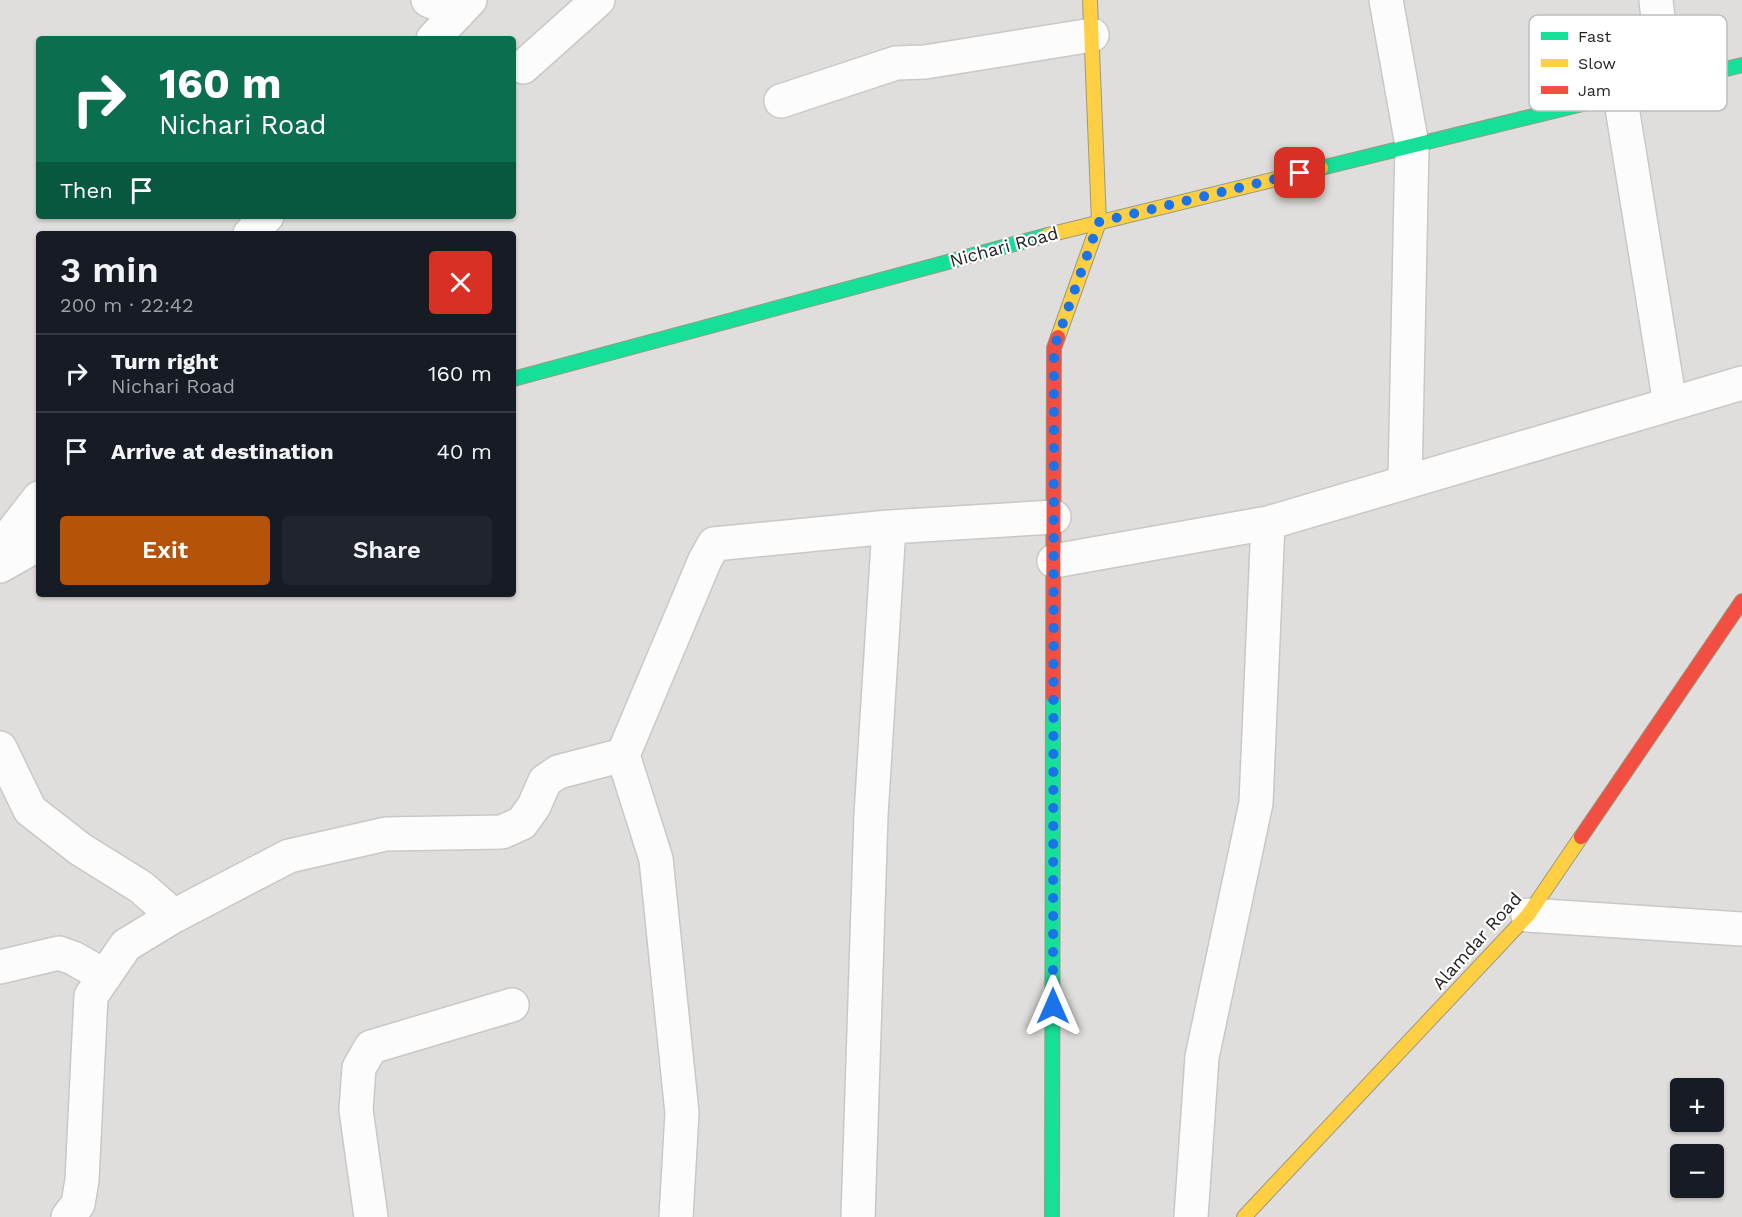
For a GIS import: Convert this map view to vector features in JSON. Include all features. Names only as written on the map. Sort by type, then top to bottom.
[{"type":"street","points":[[428,0],[464,7]]},
{"type":"street","points":[[523,67],[598,0]]},
{"type":"street","points":[[1052,1217],[1054,348],[1099,222],[1090,0]]},
{"type":"street","points":[[1386,0],[1412,146],[1405,482]]},
{"type":"street","points":[[1656,0],[1658,15]]},
{"type":"street","points":[[436,36],[464,7]]},
{"type":"street","points":[[781,101],[896,63],[925,62],[1092,34]]},
{"type":"street","name":"Nichari Road","points":[[1727,69],[1742,65]]},
{"type":"street","name":"Nichari Road","points":[[516,378],[1099,222],[1555,111]]},
{"type":"street","points":[[1623,111],[1670,404]]},
{"type":"street","points":[[253,231],[264,219]]},
{"type":"street","points":[[1054,561],[1268,523],[1742,382]]},
{"type":"street","points":[[0,548],[36,502]]},
{"type":"street","points":[[676,1217],[682,1113],[656,859],[623,755],[705,560],[714,544],[889,527],[1054,517]]},
{"type":"street","points":[[1191,1217],[1202,1058],[1256,803],[1268,523]]},
{"type":"street","points":[[858,1217],[871,815],[889,527]]},
{"type":"street","points":[[0,566],[36,546]]},
{"type":"street","name":"Alamdar Road","points":[[1244,1217],[1528,915],[1742,601]]},
{"type":"street","points":[[0,748],[30,810],[81,849],[141,887],[174,916]]},
{"type":"street","points":[[68,1217],[78,1204],[82,1180],[91,996],[126,945],[174,916],[289,856],[386,834],[502,832],[522,823],[534,806],[545,781],[558,772],[623,755]]},
{"type":"street","points":[[1528,915],[1742,929]]},
{"type":"street","points":[[0,967],[59,953],[105,976]]},
{"type":"street","points":[[371,1217],[356,1110],[358,1068],[371,1047],[512,1005]]},
{"type":"shaded area","points":[[0,0],[1742,0],[1742,1217],[0,1217]]},
{"type":"traffic: fast","points":[[1727,69],[1742,65]]},
{"type":"traffic: fast","points":[[1321,168],[1554,111]]},
{"type":"traffic: fast","points":[[516,378],[1048,235]]},
{"type":"traffic: fast","points":[[1052,1217],[1053,696]]},
{"type":"traffic: slow","points":[[1058,337],[1099,222],[1090,0]]},
{"type":"traffic: slow","points":[[1048,235],[1321,168]]},
{"type":"traffic: slow","points":[[1244,1217],[1528,915],[1581,837]]},
{"type":"traffic: jam","points":[[1053,696],[1054,348],[1058,337]]},
{"type":"traffic: jam","points":[[1581,837],[1742,601]]},
{"type":"route","points":[[1053,1006],[1054,348],[1099,222],[1300,173]]}]
